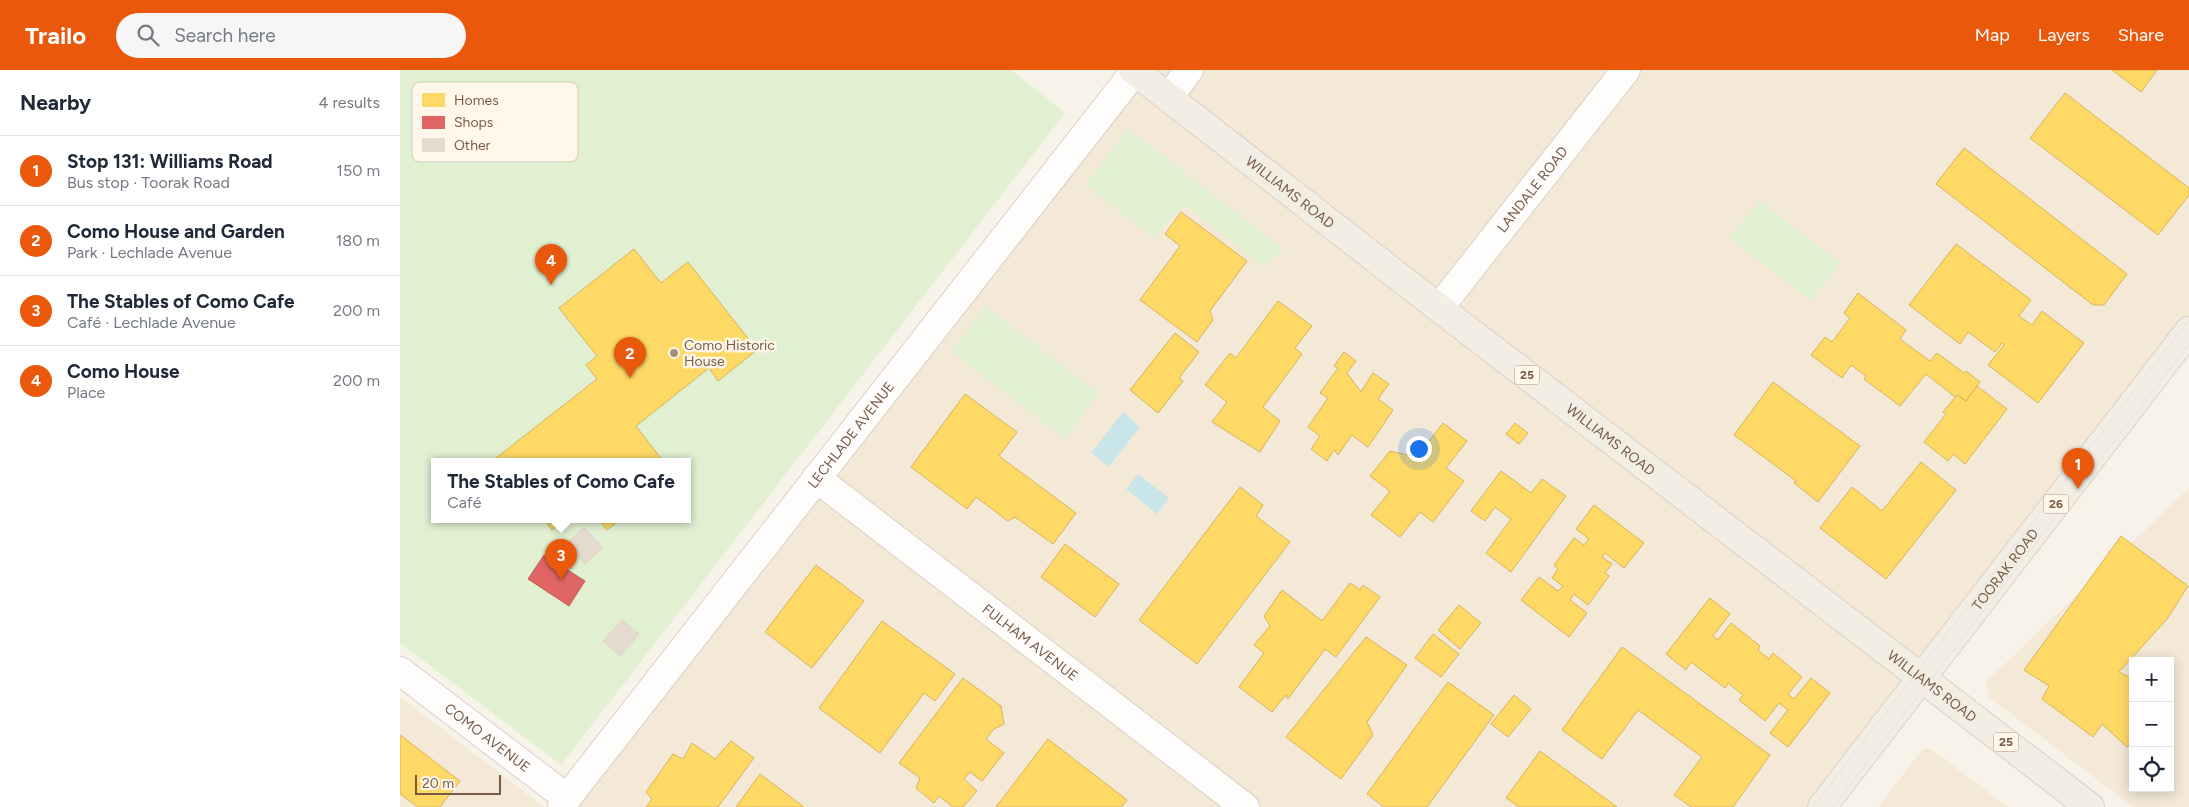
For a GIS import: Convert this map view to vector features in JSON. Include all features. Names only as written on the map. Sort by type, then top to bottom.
[{"type":"main road","name":"WILLIAMS ROAD","points":[[1134,71],[1439,308],[2090,807]]},
{"type":"main road","name":"TOORAK ROAD","points":[[1822,807],[2189,331]]},
{"type":"street","points":[[1169,97],[1189,70]]},
{"type":"street","name":"LANDALE ROAD","points":[[1439,308],[1626,70]]},
{"type":"street","name":"LECHLADE AVENUE","points":[[564,803],[1134,71]]},
{"type":"street","name":"FULHAM AVENUE","points":[[816,478],[1245,807]]},
{"type":"street","name":"COMO AVENUE","points":[[400,671],[564,803]]},
{"type":"shaded area","points":[[1133,70],[2189,70],[2189,331],[1822,807],[562,807]]},
{"type":"shaded area","points":[[2189,488],[2189,807],[2133,807],[1989,697],[1986,682]]},
{"type":"shaded area","points":[[400,697],[544,807],[400,807]]},
{"type":"shaded area","points":[[1923,749],[1931,749],[2008,807],[1878,807]]},
{"type":"green space","points":[[400,70],[1011,70],[1065,113],[561,765],[400,643]]},
{"type":"green space","points":[[1128,129],[1283,248],[1264,268],[1184,204],[1154,238],[1085,185]]},
{"type":"green space","points":[[1759,200],[1840,263],[1811,301],[1730,238]]},
{"type":"green space","points":[[985,306],[1099,393],[1065,439],[951,352]]},
{"type":"water","points":[[1123,412],[1140,427],[1109,467],[1091,453]]},
{"type":"water","points":[[1138,474],[1169,498],[1157,514],[1126,489]]},
{"type":"building: Homes","points":[[2112,70],[2157,70],[2141,92]]},
{"type":"building: Homes","points":[[2065,93],[2189,188],[2189,195],[2158,235],[2030,138]]},
{"type":"building: Homes","points":[[1964,148],[2127,274],[2104,305],[2093,305],[1936,184]]},
{"type":"building: Homes","points":[[1181,212],[1247,261],[1210,311],[1213,320],[1197,342],[1140,300],[1180,246],[1165,234]]},
{"type":"building: Homes","points":[[1956,244],[2031,300],[2019,316],[2032,325],[2042,311],[2084,343],[2038,403],[1988,365],[2004,345],[2002,343],[1995,352],[1968,332],[1960,344],[1909,305]]},
{"type":"building: Homes","name":"Como Historic House","points":[[634,249],[661,283],[688,262],[757,350],[718,381],[709,368],[636,426],[661,458],[496,458],[597,379],[586,365],[597,356],[559,308]]},
{"type":"building: Homes","points":[[1858,293],[1906,330],[1900,339],[1930,361],[1937,353],[1980,382],[1966,401],[1957,395],[1955,397],[1926,374],[1900,406],[1864,379],[1866,376],[1851,365],[1842,378],[1811,355],[1825,337],[1832,342],[1850,318],[1844,313]]},
{"type":"building: Homes","points":[[1278,301],[1312,326],[1295,348],[1302,354],[1263,407],[1280,421],[1260,452],[1212,422],[1227,402],[1205,385],[1230,353],[1236,358]]},
{"type":"building: Homes","points":[[1175,333],[1199,352],[1179,378],[1183,381],[1158,413],[1130,390]]},
{"type":"building: Homes","points":[[1344,352],[1356,361],[1347,373],[1361,392],[1373,373],[1389,384],[1378,399],[1393,410],[1368,447],[1352,435],[1338,455],[1334,450],[1327,461],[1311,449],[1320,436],[1308,427],[1328,398],[1320,393],[1338,368],[1334,366]]},
{"type":"building: Homes","points":[[1773,382],[1860,446],[1818,502],[1794,483],[1796,481],[1734,435]]},
{"type":"building: Homes","points":[[1977,386],[2007,409],[1965,464],[1953,454],[1948,461],[1924,442],[1946,414],[1943,412],[1957,395],[1966,401]]},
{"type":"building: Homes","points":[[965,394],[1017,432],[999,456],[1076,513],[1053,544],[1015,517],[1008,521],[976,497],[967,509],[911,467]]},
{"type":"building: Homes","points":[[1443,423],[1467,441],[1446,468],[1464,481],[1433,522],[1420,512],[1400,537],[1371,515],[1390,491],[1370,476],[1390,451],[1417,457]]},
{"type":"building: Homes","points":[[1515,423],[1528,433],[1519,444],[1506,434]]},
{"type":"building: Homes","points":[[1921,462],[1956,490],[1886,579],[1820,528],[1852,487],[1882,511]]},
{"type":"building: Homes","points":[[1501,471],[1531,493],[1542,479],[1566,496],[1511,572],[1486,553],[1511,519],[1495,507],[1485,521],[1471,511]]},
{"type":"building: Homes","points":[[1240,487],[1263,505],[1256,516],[1290,542],[1197,664],[1139,620]]},
{"type":"building: Homes","points":[[1594,505],[1644,543],[1624,568],[1605,553],[1602,557],[1612,564],[1605,573],[1609,576],[1588,605],[1574,594],[1570,600],[1587,613],[1569,637],[1521,600],[1539,577],[1558,591],[1563,586],[1552,578],[1558,569],[1554,565],[1574,538],[1584,545],[1589,539],[1576,529]]},
{"type":"building: Homes","points":[[547,523],[561,523],[552,530]]},
{"type":"building: Homes","points":[[601,523],[616,523],[607,530]]},
{"type":"building: Homes","points":[[2121,536],[2188,586],[2167,619],[2133,657],[2129,657],[2129,661],[2119,672],[2129,677],[2129,745],[2127,747],[2102,724],[2093,737],[2042,699],[2049,686],[2024,670]]},
{"type":"building: Homes","points":[[1065,544],[1119,584],[1095,617],[1041,577]]},
{"type":"building: Homes","points":[[816,565],[864,601],[812,668],[765,632]]},
{"type":"building: Homes","points":[[1350,583],[1360,590],[1363,585],[1380,597],[1336,657],[1325,649],[1288,699],[1286,695],[1272,712],[1239,687],[1264,653],[1254,645],[1270,626],[1264,616],[1282,590],[1322,621]]},
{"type":"building: Homes","points":[[1710,598],[1730,614],[1713,636],[1718,640],[1731,623],[1760,646],[1758,650],[1769,659],[1773,653],[1802,677],[1788,694],[1794,699],[1811,678],[1830,693],[1788,747],[1770,733],[1788,710],[1779,703],[1765,721],[1739,700],[1743,695],[1728,683],[1725,688],[1691,662],[1686,670],[1666,654]]},
{"type":"building: Homes","points":[[1459,605],[1481,623],[1460,649],[1438,630]]},
{"type":"building: Homes","points":[[882,621],[955,674],[935,701],[924,693],[880,753],[819,708]]},
{"type":"building: Homes","points":[[1433,634],[1459,654],[1441,677],[1415,658]]},
{"type":"building: Homes","points":[[1366,637],[1407,665],[1367,722],[1373,735],[1341,779],[1286,737]]},
{"type":"building: Homes","points":[[1622,647],[1770,755],[1733,807],[1691,807],[1674,795],[1702,757],[1638,710],[1602,759],[1562,730]]},
{"type":"building: Homes","points":[[963,678],[1001,706],[1004,724],[994,729],[986,739],[1004,753],[982,781],[970,772],[964,779],[977,791],[963,807],[953,807],[939,796],[934,803],[916,788],[920,778],[899,763]]},
{"type":"building: Homes","points":[[1448,682],[1494,715],[1427,807],[1384,807],[1367,794]]},
{"type":"building: Homes","points":[[1514,695],[1531,709],[1508,737],[1491,724]]},
{"type":"building: Homes","points":[[400,735],[460,781],[440,807],[418,807],[400,794]]},
{"type":"building: Homes","points":[[1048,739],[1127,800],[1121,807],[996,807]]},
{"type":"building: Homes","points":[[731,741],[754,758],[718,807],[646,807],[652,799],[646,792],[673,754],[683,759],[692,743],[715,759]]},
{"type":"building: Homes","points":[[1540,751],[1617,807],[1519,807],[1506,798]]},
{"type":"building: Homes","points":[[760,774],[804,807],[736,807]]},
{"type":"building: Shops","points":[[544,555],[585,581],[569,606],[528,579]]},
{"type":"building: Other","points":[[584,527],[603,548],[585,564],[567,543]]},
{"type":"building: Other","points":[[622,620],[639,634],[620,656],[603,641]]},
{"type":"tram line","points":[[1813,807],[2189,320]]},
{"type":"tram line","points":[[1833,807],[2189,344]]},
{"type":"place","name":"Como House","points":[[551,285]]},
{"type":"place","name":"Como Historic House","points":[[674,353]]},
{"type":"place","name":"Como House and Garden","points":[[630,378]]},
{"type":"place","name":"Stop 131: Williams Road","points":[[2078,489]]},
{"type":"place","name":"The Stables of Como Cafe","points":[[561,580]]}]
